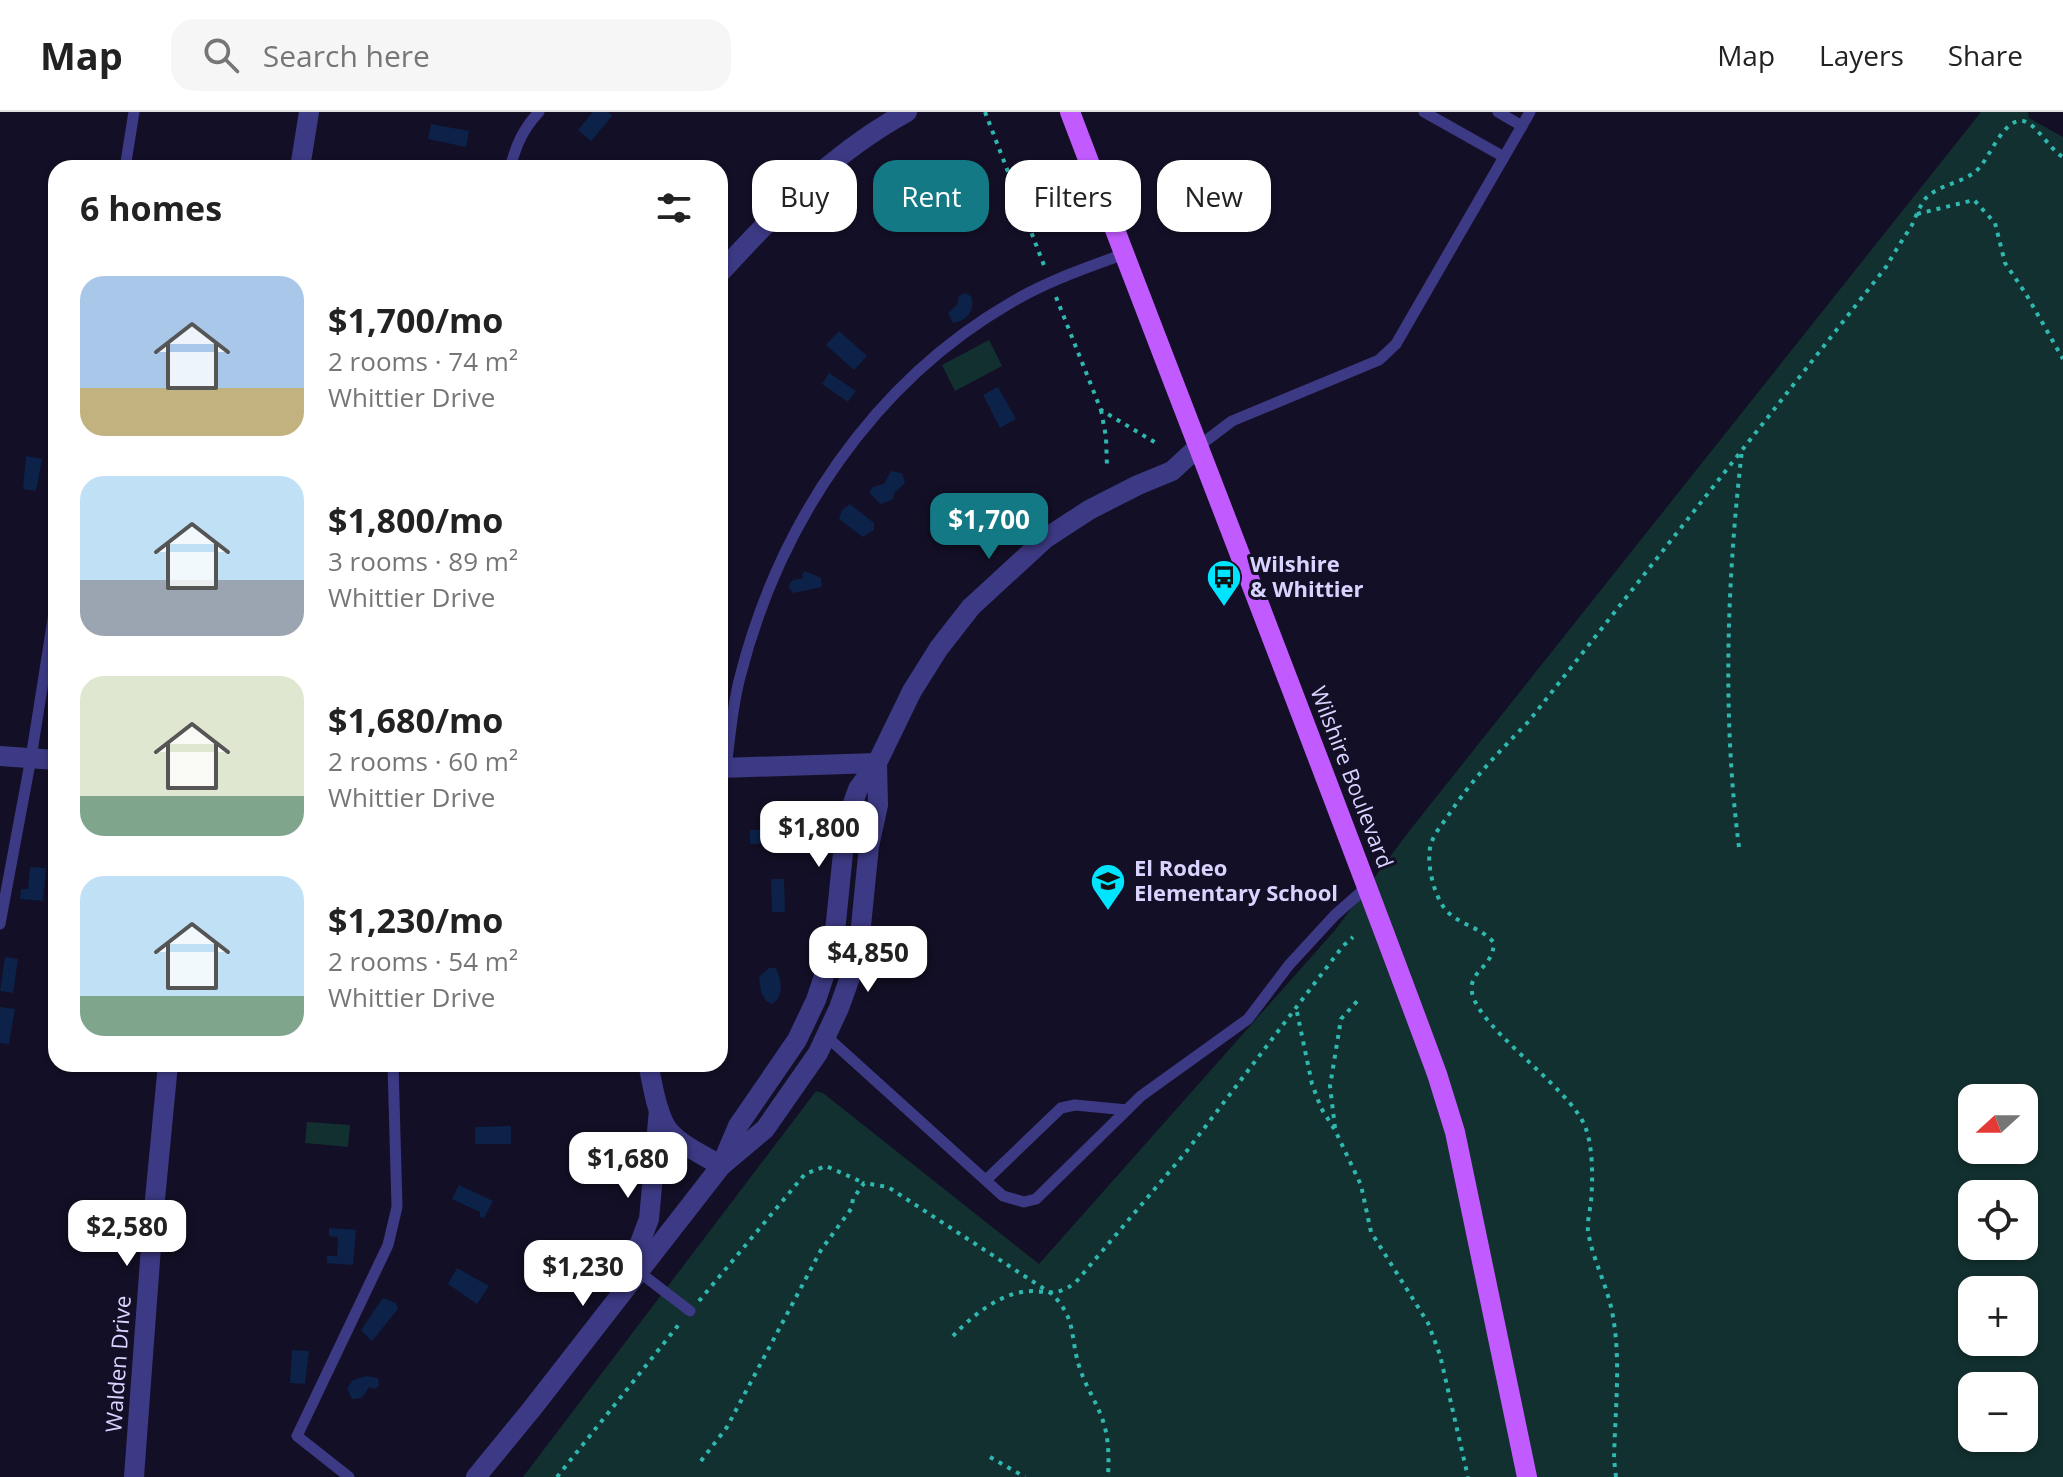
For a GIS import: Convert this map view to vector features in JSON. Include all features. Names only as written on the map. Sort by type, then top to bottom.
[{"type":"main road","name":"Wilshire Boulevard","points":[[1070,112],[1368,886],[1453,1122],[1527,1477]]},
{"type":"street","points":[[301,160],[309,112]]},
{"type":"street","points":[[728,264],[785,202],[855,145],[907,112]]},
{"type":"street","points":[[721,1166],[738,1126],[797,1040],[816,1000],[829,961],[844,843],[853,803],[858,789],[877,763],[912,691],[939,648],[971,607],[1046,538],[1089,510],[1172,471],[1199,446]]},
{"type":"street","points":[[0,756],[48,759]]},
{"type":"street","points":[[728,768],[877,763]]},
{"type":"street","points":[[476,1477],[721,1166],[765,1129],[818,1053],[853,969],[859,940],[869,846],[879,792],[877,763]]},
{"type":"street","name":"Walden Drive","points":[[134,1477],[167,1072]]},
{"type":"street","points":[[650,1072],[666,1128],[721,1166]]},
{"type":"street","points":[[620,1296],[649,1219],[659,1110]]},
{"type":"lane","points":[[126,160],[134,112]]},
{"type":"lane","points":[[512,160],[525,127],[539,112]]},
{"type":"lane","points":[[1424,112],[1504,157]]},
{"type":"lane","points":[[1498,112],[1522,126]]},
{"type":"lane","points":[[1199,446],[1232,421],[1379,360],[1396,344],[1530,112]]},
{"type":"lane","points":[[728,741],[739,681],[766,596],[805,513],[856,436],[919,371],[981,321],[1050,283],[1124,254]]},
{"type":"lane","points":[[0,924],[48,651]]},
{"type":"lane","points":[[826,1036],[1003,1196],[1024,1202],[1036,1199],[1141,1096],[1248,1019],[1289,965],[1335,915],[1368,886]]},
{"type":"lane","points":[[349,1477],[297,1436],[388,1245],[395,1224],[393,1072]]},
{"type":"lane","points":[[986,1180],[1061,1108],[1075,1105],[1127,1110]]},
{"type":"lane","points":[[639,1272],[690,1311]]},
{"type":"path","points":[[985,112],[1048,278]]},
{"type":"path","points":[[1616,1477],[1615,1346],[1611,1307],[1588,1228],[1592,1193],[1588,1133],[1576,1109],[1484,1018],[1477,1006],[1472,986],[1475,977],[1493,957],[1494,943],[1490,937],[1458,922],[1441,903],[1434,886],[1430,848],[1434,836],[1470,782],[1529,721],[1886,267],[1925,199],[1937,190],[1972,175],[1996,146],[2008,124],[2025,121],[2035,127],[2049,148],[2063,157]]},
{"type":"path","points":[[1917,214],[1974,200],[1995,223],[2005,263],[2063,359]]},
{"type":"path","points":[[1053,290],[1101,410],[1107,467]]},
{"type":"path","points":[[1101,410],[1156,443]]},
{"type":"path","points":[[1739,847],[1731,786],[1730,679],[1732,575],[1742,447]]},
{"type":"path","points":[[953,1336],[984,1308],[1022,1292],[1052,1294],[1064,1291],[1076,1282],[1186,1152],[1353,937]]},
{"type":"path","points":[[1335,1130],[1330,1086],[1341,1019],[1360,998]]},
{"type":"path","points":[[1296,1010],[1312,1084],[1361,1185],[1371,1232],[1422,1313],[1436,1344],[1458,1424],[1468,1477]]},
{"type":"path","points":[[701,1461],[727,1427],[821,1250],[851,1209],[853,1199],[864,1183],[888,1187],[1052,1294],[1066,1309],[1081,1372],[1104,1422],[1109,1446],[1108,1477]]},
{"type":"path","points":[[990,1457],[1025,1477]]},
{"type":"green space","points":[[1981,112],[2028,112],[2029,118],[2063,137],[2063,1477],[523,1477],[816,1091],[823,1093],[1039,1264],[1336,929],[1410,830]]},
{"type":"green space","points":[[989,340],[1002,366],[955,391],[942,365]]},
{"type":"green space","points":[[307,1122],[350,1125],[348,1147],[305,1143]]},
{"type":"water","points":[[593,112],[608,112],[612,116],[591,141],[578,130]]},
{"type":"water","points":[[431,124],[469,131],[466,147],[428,139]]},
{"type":"water","points":[[965,293],[971,296],[971,310],[966,317],[953,323],[948,313],[957,305],[959,296]]},
{"type":"water","points":[[839,331],[867,356],[854,370],[826,345]]},
{"type":"water","points":[[829,373],[856,391],[848,402],[822,384]]},
{"type":"water","points":[[998,387],[1016,419],[1000,428],[983,395]]},
{"type":"water","points":[[26,456],[42,459],[36,491],[23,489]]},
{"type":"water","points":[[891,471],[902,473],[905,483],[895,492],[892,500],[880,504],[869,492],[873,487],[884,484]]},
{"type":"water","points":[[850,504],[874,523],[874,530],[863,537],[839,519],[842,510]]},
{"type":"water","points":[[805,571],[821,578],[822,587],[793,593],[789,588],[791,582],[803,578]]},
{"type":"water","points":[[784,829],[784,843],[750,844],[750,830]]},
{"type":"water","points":[[30,867],[46,868],[43,901],[20,899],[21,889],[28,889]]},
{"type":"water","points":[[771,879],[784,879],[785,912],[772,912]]},
{"type":"water","points":[[5,957],[18,959],[13,993],[0,991]]},
{"type":"water","points":[[769,968],[776,968],[780,982],[779,997],[772,1004],[761,992],[759,977]]},
{"type":"water","points":[[0,1007],[15,1009],[9,1044],[0,1043]]},
{"type":"water","points":[[511,1126],[511,1144],[475,1144],[475,1127]]},
{"type":"water","points":[[459,1185],[493,1201],[484,1218],[480,1217],[480,1212],[452,1199]]},
{"type":"water","points":[[329,1228],[356,1230],[353,1265],[327,1263],[327,1256],[337,1256],[338,1237],[329,1236]]},
{"type":"water","points":[[457,1268],[489,1286],[477,1304],[448,1284]]},
{"type":"water","points":[[383,1298],[396,1303],[398,1309],[372,1341],[361,1330]]},
{"type":"water","points":[[292,1350],[309,1351],[305,1384],[290,1383]]},
{"type":"water","points":[[366,1376],[378,1378],[379,1386],[374,1389],[369,1387],[362,1398],[352,1399],[347,1388],[353,1380]]},
{"type":"place","name":"Wilshire & Whittier","points":[[1224,608]]},
{"type":"place","name":"El Rodeo Elementary School","points":[[1108,912]]}]
